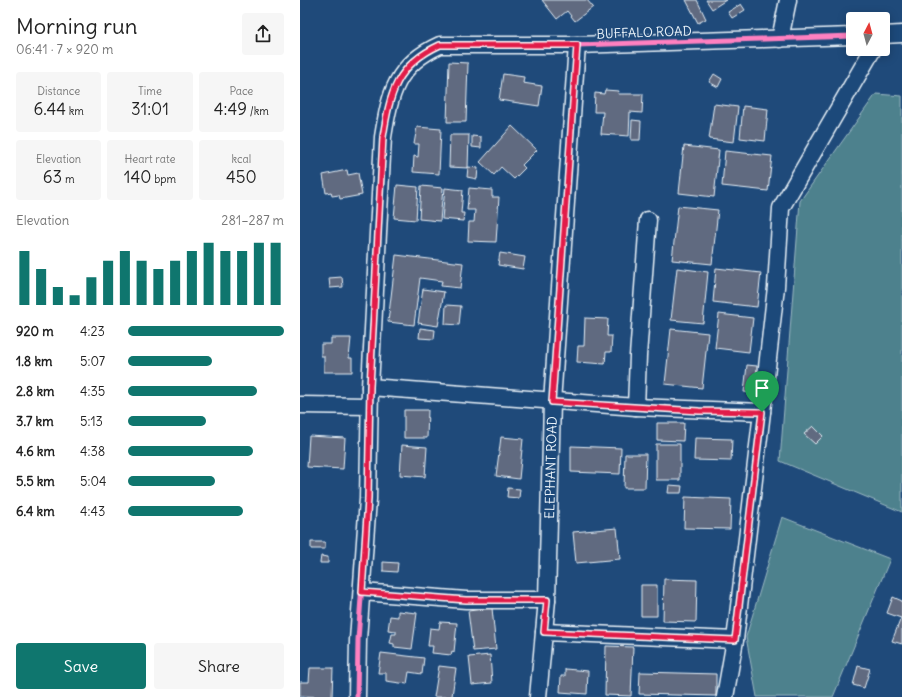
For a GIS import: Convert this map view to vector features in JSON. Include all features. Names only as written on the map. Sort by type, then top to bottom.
[{"type":"street","points":[[780,39],[788,0]]},
{"type":"street","points":[[890,35],[902,34]]},
{"type":"street","name":"BUFFALO ROAD","points":[[357,697],[368,499],[369,406],[383,137],[389,103],[398,80],[411,62],[422,53],[440,45],[577,45],[846,36]]},
{"type":"street","name":"ELEPHANT ROAD","points":[[538,697],[547,600],[552,402],[577,45]]},
{"type":"street","points":[[725,697],[735,640],[759,448],[775,295],[781,208],[869,56]]},
{"type":"street","points":[[636,407],[638,356],[648,220]]},
{"type":"street","points":[[370,387],[552,402],[762,412]]},
{"type":"street","points":[[300,405],[369,406]]},
{"type":"street","points":[[362,592],[466,600],[547,600]]},
{"type":"street","points":[[544,632],[735,640]]},
{"type":"green space","points":[[876,94],[902,96],[902,512],[780,461],[800,201]]},
{"type":"green space","points":[[782,517],[890,559],[833,697],[757,697],[746,637]]},
{"type":"building","points":[[542,0],[587,0],[593,7],[575,21],[567,11],[557,19]]},
{"type":"building","points":[[686,0],[697,0],[706,19],[698,23]]},
{"type":"building","points":[[706,0],[726,0],[712,9]]},
{"type":"building","points":[[741,4],[745,10],[732,18],[728,12]]},
{"type":"building","points":[[449,62],[468,63],[466,122],[447,122]]},
{"type":"building","points":[[503,74],[524,77],[523,83],[542,86],[539,106],[499,100]]},
{"type":"building","points":[[714,74],[722,79],[718,87],[709,82]]},
{"type":"building","points":[[605,90],[619,91],[618,94],[643,94],[642,113],[630,112],[629,136],[601,134],[603,112],[594,112],[595,93],[604,94]]},
{"type":"building","points":[[714,104],[738,107],[734,142],[709,139]]},
{"type":"building","points":[[743,106],[768,109],[765,141],[740,138]]},
{"type":"building","points":[[632,120],[641,121],[640,140],[631,140]]},
{"type":"building","points":[[512,126],[537,150],[522,165],[525,168],[514,179],[501,167],[494,175],[480,162]]},
{"type":"building","points":[[417,127],[441,129],[439,174],[413,172],[414,156],[418,157],[419,144],[414,144]]},
{"type":"building","points":[[450,135],[469,135],[468,168],[449,167]]},
{"type":"building","points":[[472,136],[481,137],[481,148],[472,147]]},
{"type":"building","points":[[684,146],[719,150],[714,197],[679,193]]},
{"type":"building","points":[[725,151],[772,156],[768,191],[722,186]]},
{"type":"building","points":[[468,167],[478,168],[477,179],[467,177]]},
{"type":"building","points":[[347,170],[348,175],[358,173],[362,195],[340,199],[339,195],[332,196],[331,192],[326,193],[323,175]]},
{"type":"building","points":[[397,185],[418,187],[416,220],[394,218]]},
{"type":"building","points":[[421,186],[443,188],[440,221],[419,219]]},
{"type":"building","points":[[445,188],[463,190],[461,213],[464,213],[463,221],[442,219]]},
{"type":"building","points":[[469,188],[492,190],[492,197],[499,197],[496,242],[468,241],[469,222],[474,222],[475,210],[467,210]]},
{"type":"building","points":[[678,206],[718,210],[712,264],[672,260]]},
{"type":"building","points":[[500,253],[525,257],[523,269],[498,265]]},
{"type":"building","points":[[396,255],[463,263],[460,288],[441,286],[442,281],[420,278],[414,325],[388,322]]},
{"type":"building","points":[[677,268],[708,272],[703,323],[671,320]]},
{"type":"building","points":[[716,268],[761,273],[757,307],[713,302]]},
{"type":"building","points":[[342,277],[343,287],[330,288],[329,278]]},
{"type":"building","points":[[423,289],[444,292],[438,326],[418,323]]},
{"type":"building","points":[[446,305],[461,306],[459,325],[445,324]]},
{"type":"building","points":[[719,314],[753,318],[749,352],[715,348]]},
{"type":"building","points":[[585,318],[608,319],[607,336],[612,336],[611,352],[606,352],[605,364],[577,362],[578,346],[584,346]]},
{"type":"building","points":[[420,328],[435,330],[434,339],[419,338]]},
{"type":"building","points":[[671,329],[708,333],[702,388],[665,384]]},
{"type":"building","points":[[331,338],[351,338],[349,358],[352,358],[352,372],[324,372],[324,356],[321,356],[321,344],[331,344]]},
{"type":"building","points":[[747,365],[757,366],[754,393],[744,392]]},
{"type":"building","points":[[404,410],[428,410],[427,438],[404,438]]},
{"type":"building","points":[[657,423],[684,423],[683,441],[657,440]]},
{"type":"building","points":[[813,426],[823,436],[815,444],[804,434]]},
{"type":"building","points":[[309,436],[345,438],[343,469],[307,467]]},
{"type":"building","points":[[501,437],[523,439],[519,479],[496,476]]},
{"type":"building","points":[[695,438],[732,439],[731,461],[694,460]]},
{"type":"building","points":[[656,444],[680,444],[680,480],[656,480]]},
{"type":"building","points":[[402,445],[427,447],[425,477],[400,475]]},
{"type":"building","points":[[571,446],[621,448],[620,474],[571,472]]},
{"type":"building","points":[[625,454],[646,454],[645,488],[624,488]]},
{"type":"building","points":[[669,485],[682,486],[681,493],[668,493]]},
{"type":"building","points":[[508,488],[520,489],[519,498],[507,497]]},
{"type":"building","points":[[685,497],[731,499],[730,529],[684,528]]},
{"type":"building","points":[[617,528],[620,559],[576,563],[573,532]]},
{"type":"building","points":[[311,542],[325,542],[325,549],[311,549]]},
{"type":"building","points":[[321,556],[328,557],[328,563],[320,563]]},
{"type":"building","points":[[383,562],[398,563],[397,572],[383,571]]},
{"type":"building","points":[[664,579],[697,580],[696,622],[663,621]]},
{"type":"building","points":[[641,585],[657,585],[657,616],[641,616]]},
{"type":"building","points":[[893,597],[902,601],[902,644],[892,641],[901,618],[887,613]]},
{"type":"building","points":[[492,608],[496,649],[473,651],[468,611]]},
{"type":"building","points":[[398,611],[417,613],[412,649],[394,647],[394,644],[390,643],[392,634],[396,634],[396,631],[388,630],[390,616],[398,617]]},
{"type":"building","points":[[440,622],[457,623],[454,652],[452,651],[451,655],[432,653],[433,646],[428,646],[430,628],[439,629]]},
{"type":"building","points":[[606,646],[633,647],[631,696],[605,695]]},
{"type":"building","points":[[381,653],[424,658],[422,674],[409,672],[407,684],[386,681],[386,673],[378,673]]},
{"type":"building","points":[[490,655],[492,683],[472,685],[469,657]]},
{"type":"building","points":[[439,666],[456,668],[452,696],[455,697],[434,697]]},
{"type":"building","points":[[858,666],[870,669],[864,688],[853,685]]},
{"type":"building","points":[[310,668],[333,668],[332,697],[300,696],[300,682],[309,682]]},
{"type":"building","points":[[565,669],[588,671],[587,694],[560,692],[561,676],[565,676]]},
{"type":"building","points":[[640,672],[716,674],[716,696],[639,694]]},
{"type":"cycle path","points":[[357,697],[358,640],[368,499],[370,387],[383,137],[393,94],[404,71],[425,53],[440,45],[577,45],[846,36]]},
{"type":"route","points":[[440,45],[577,45],[552,402],[699,411],[762,412],[759,448],[735,640],[634,637],[544,632],[547,600],[466,600],[362,592],[368,499],[370,387],[383,137],[389,103],[398,80],[411,62],[422,53],[440,45]]}]
